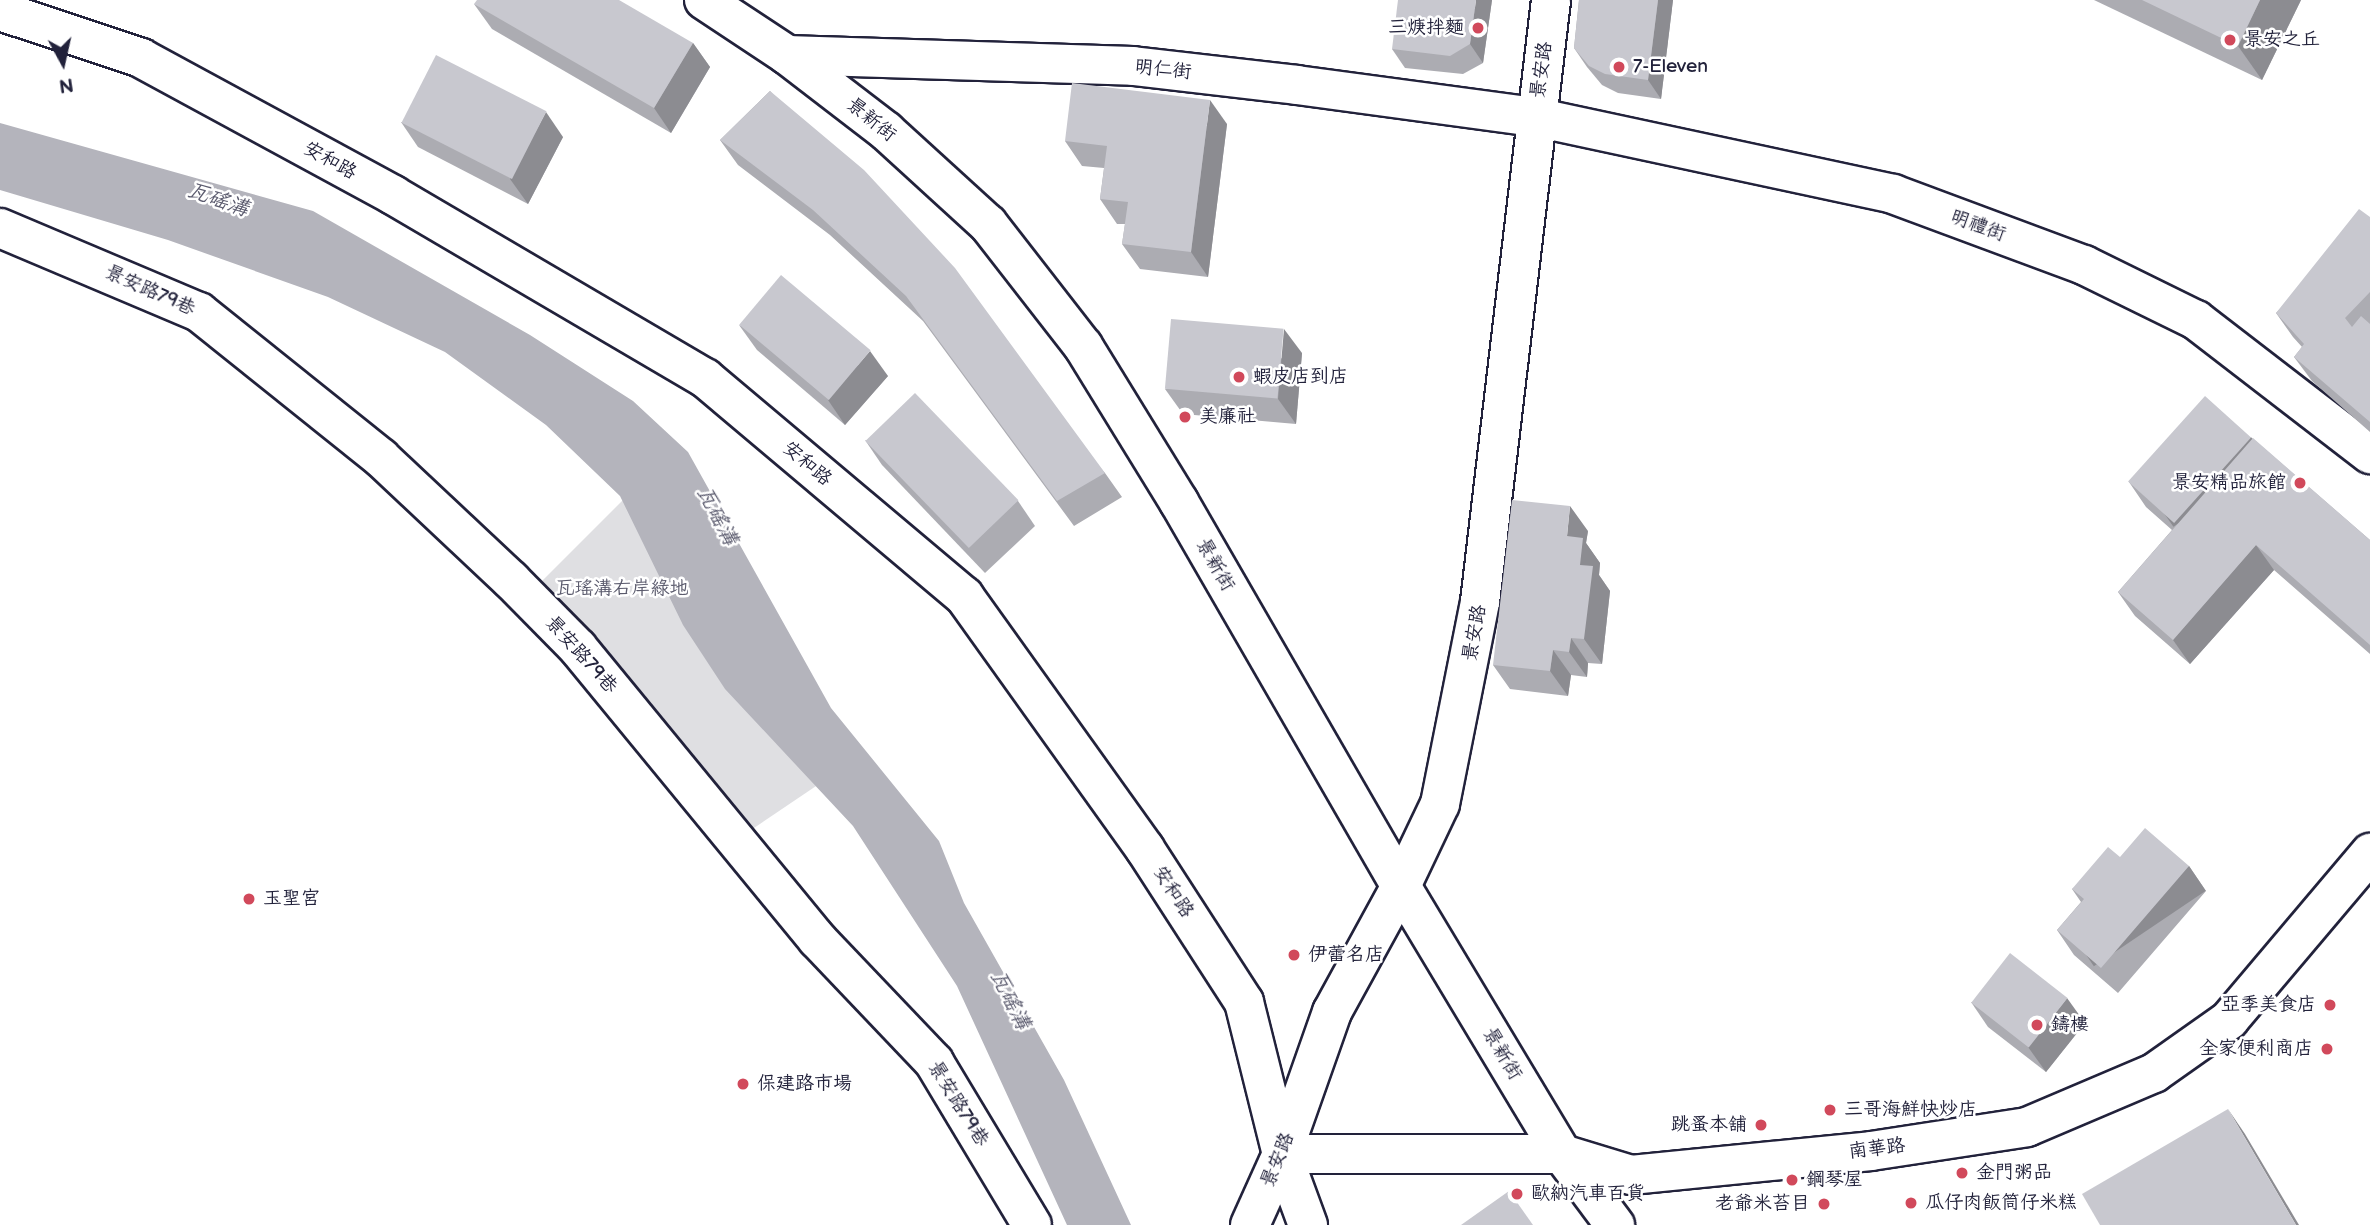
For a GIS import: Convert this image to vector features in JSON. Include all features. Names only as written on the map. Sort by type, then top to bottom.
[{"type":"street","name":"景新街","points":[[704,0],[788,55],[886,131],[988,224],[1083,346],[1179,502],[1401,886],[1562,1154],[1615,1225]]},
{"type":"street","name":"景安路","points":[[1250,1225],[1282,1154],[1332,1012],[1401,886],[1440,804],[1480,602],[1535,117],[1551,0]]},
{"type":"street","name":"安和路","points":[[0,11],[141,58],[393,195],[705,377],[964,596],[1145,849],[1244,1002],[1282,1154],[1308,1225]]},
{"type":"street","name":"明仁街","points":[[788,55],[1133,66],[1535,117]]},
{"type":"street","name":"明禮街","points":[[1535,117],[1893,194],[2084,265],[2196,320],[2370,454]]},
{"type":"street","name":"景安路79巷","points":[[0,228],[199,312],[381,458],[511,580],[578,648],[817,939],[934,1062],[1032,1225]]},
{"type":"street","name":"南華路","points":[[1282,1154],[1562,1154],[1631,1175],[1871,1151],[2027,1127],[2154,1073],[2229,1020],[2370,853]]},
{"type":"green space","name":"瓦瑤溝右岸綠地","points":[[627,496],[825,780],[748,832],[540,583]]},
{"type":"water","name":"瓦磘溝","points":[[0,123],[313,211],[530,335],[633,401],[688,452],[831,708],[939,841],[964,903],[1064,1080],[1131,1225],[1067,1225],[957,986],[853,826],[725,689],[683,625],[620,496],[546,425],[445,352],[328,297],[168,240],[0,190]]},
{"type":"building","points":[[477,0],[619,0],[693,43],[654,108],[474,4]]},
{"type":"building","points":[[1398,0],[1476,0],[1470,44],[1450,56],[1392,49]]},
{"type":"building","points":[[1579,0],[1658,0],[1648,80],[1605,74],[1589,66],[1574,48]]},
{"type":"building","points":[[2142,0],[2260,0],[2238,46]]},
{"type":"building","points":[[436,55],[546,111],[512,179],[401,123]]},
{"type":"building","points":[[1072,83],[1210,100],[1191,252],[1122,244],[1128,202],[1100,199],[1107,146],[1065,141]]},
{"type":"building","points":[[770,91],[864,170],[955,268],[1105,473],[1057,501],[906,296],[813,210],[720,140]]},
{"type":"building","points":[[2359,209],[2370,217],[2370,292],[2345,318],[2352,327],[2361,316],[2370,324],[2370,422],[2294,357],[2304,344],[2276,313]]},
{"type":"building","points":[[781,275],[871,350],[829,400],[739,325]]},
{"type":"building","points":[[1171,319],[1284,329],[1277,399],[1165,389]]},
{"type":"building","points":[[915,393],[1019,500],[969,548],[865,441]]},
{"type":"building","points":[[2205,396],[2251,437],[2174,523],[2128,481]]},
{"type":"building","points":[[2253,438],[2370,540],[2370,645],[2256,545],[2173,640],[2118,592]]},
{"type":"building","points":[[1512,500],[1570,506],[1567,536],[1583,538],[1580,565],[1593,566],[1584,639],[1571,638],[1569,652],[1553,650],[1550,671],[1493,665]]},
{"type":"building","points":[[2145,828],[2189,866],[2101,968],[2057,930],[2084,899],[2072,889],[2108,847],[2120,857]]},
{"type":"building","points":[[2010,953],[2068,998],[2029,1048],[1971,1003]]},
{"type":"building","points":[[2228,1109],[2296,1225],[2100,1225],[2082,1194]]},
{"type":"building","points":[[1509,1191],[1533,1225],[1461,1225]]},
{"type":"place","name":"三焿拌麵","points":[[1478,28]]},
{"type":"place","name":"景安之丘","points":[[2230,40]]},
{"type":"place","name":"7-Eleven","points":[[1619,67]]},
{"type":"place","name":"蝦皮店到店","points":[[1239,377]]},
{"type":"place","name":"美廉社","points":[[1185,417]]},
{"type":"place","name":"景安精品旅館","points":[[2300,483]]},
{"type":"place","name":"玉聖宮","points":[[249,899]]},
{"type":"place","name":"伊蕾名店","points":[[1294,955]]},
{"type":"place","name":"亞季美食店","points":[[2330,1005]]},
{"type":"place","name":"鑄樓","points":[[2037,1025]]},
{"type":"place","name":"全家便利商店","points":[[2327,1049]]},
{"type":"place","name":"保建路市場","points":[[743,1084]]},
{"type":"place","name":"三哥海鮮快炒店","points":[[1830,1110]]},
{"type":"place","name":"跳蚤本舖","points":[[1761,1125]]},
{"type":"place","name":"金門粥品","points":[[1962,1173]]},
{"type":"place","name":"鋼琴屋","points":[[1792,1180]]},
{"type":"place","name":"歐納汽車百貨","points":[[1517,1194]]},
{"type":"place","name":"瓜仔肉飯筒仔米糕","points":[[1911,1203]]},
{"type":"place","name":"老爺米苔目","points":[[1824,1204]]}]
